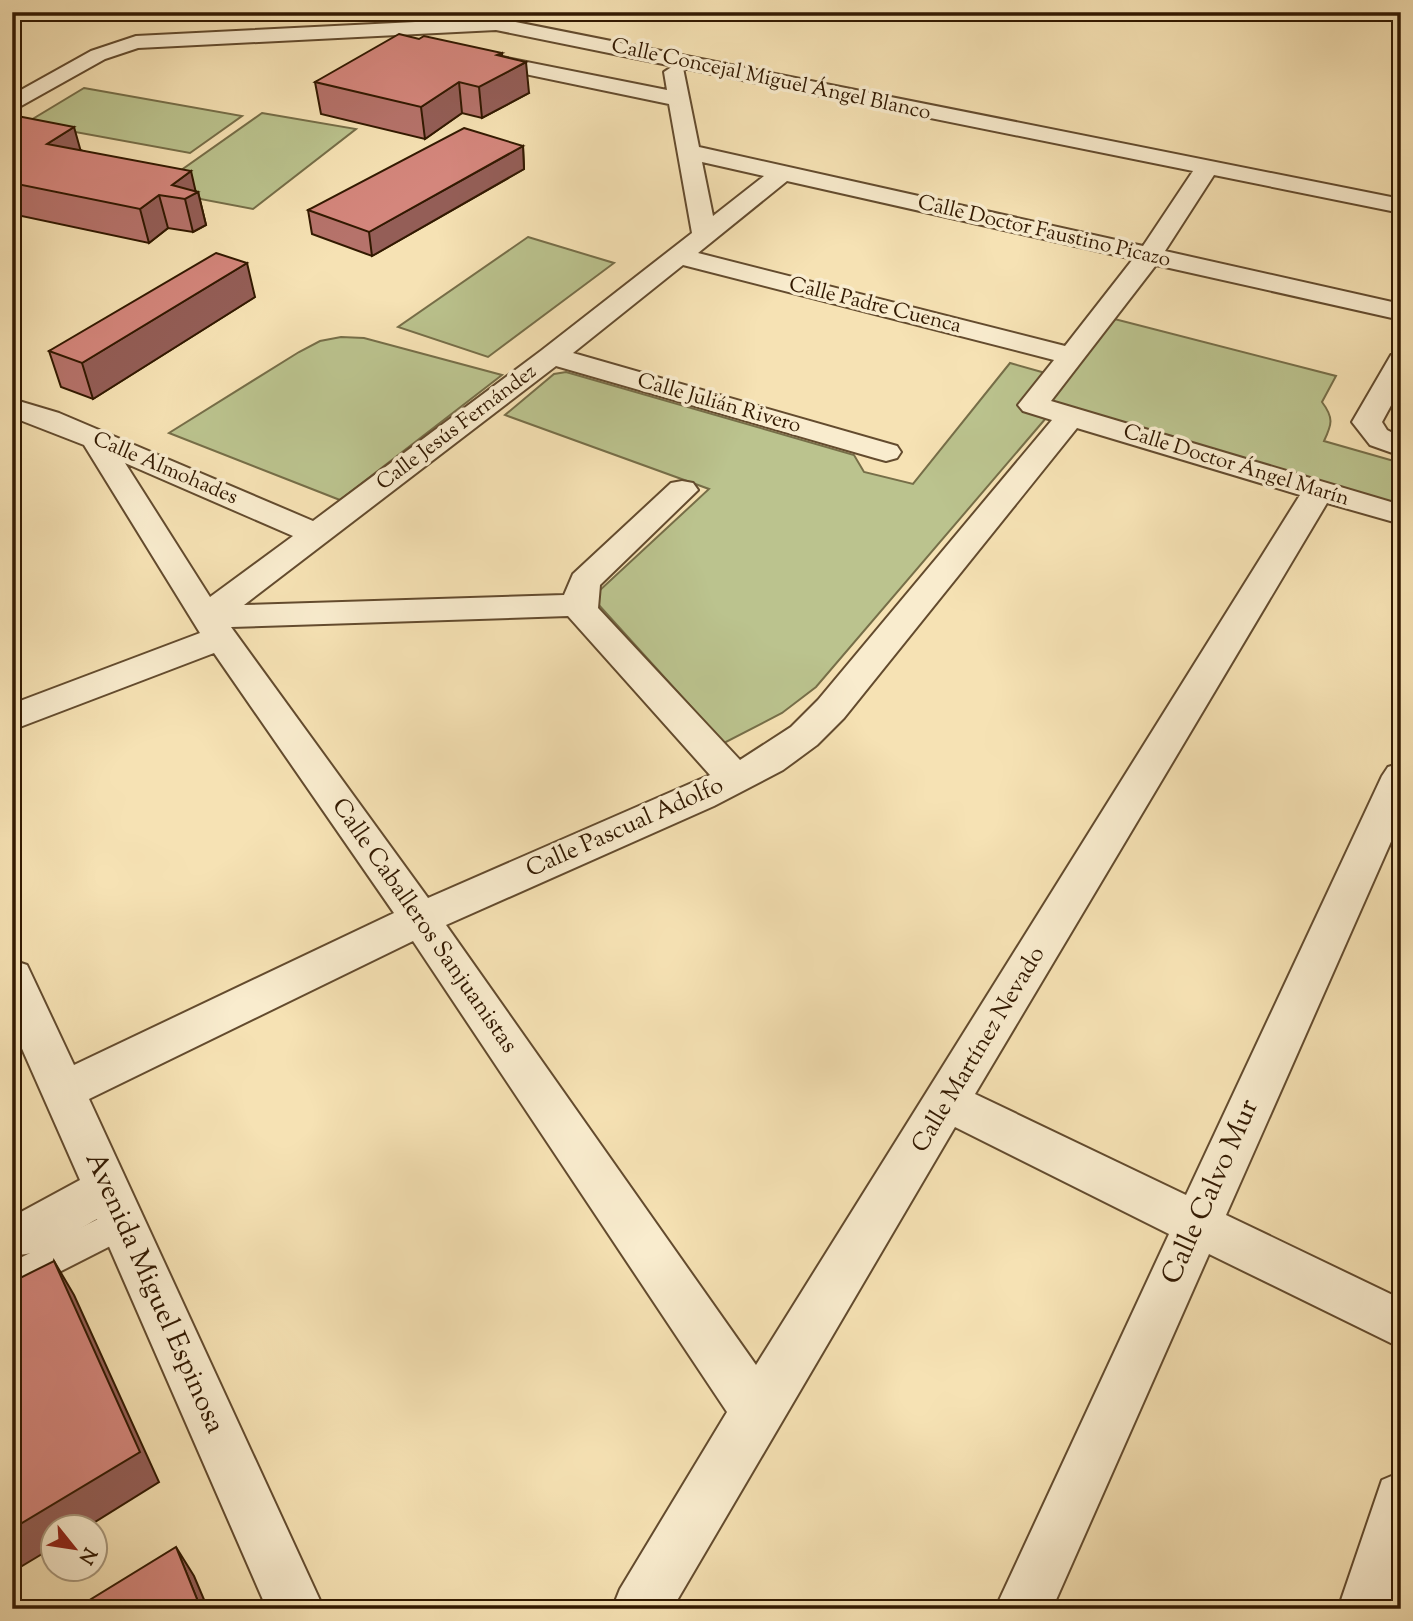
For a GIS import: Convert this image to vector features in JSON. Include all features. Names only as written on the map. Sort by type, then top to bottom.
[{"type":"street","points":[[12,104],[98,55],[129,44],[170,21],[166,30],[171,35],[201,40]]},
{"type":"street","name":"Calle Concejal Miguel Ángel Blanco","points":[[129,44],[337,30],[496,24],[1401,206]]},
{"type":"street","points":[[337,30],[433,50]]},
{"type":"street","points":[[460,55],[678,99]]},
{"type":"street","points":[[674,60],[678,99],[705,235]]},
{"type":"street","name":"Calle Doctor Faustino Picazo","points":[[688,152],[1401,313]]},
{"type":"street","points":[[1072,356],[1149,256],[1207,168]]},
{"type":"street","name":"Calle Jesús Fernández","points":[[213,628],[316,534],[552,356],[783,173]]},
{"type":"street","name":"Calle Padre Cuenca","points":[[679,256],[1072,356]]},
{"type":"street","name":"Calle Julián Rivero","points":[[552,356],[886,452]]},
{"type":"street","name":"Calle Doctor Ángel Marín","points":[[1072,356],[1033,404],[1401,516]]},
{"type":"street","points":[[1401,361],[1367,422],[1371,433],[1387,443],[1401,447]]},
{"type":"street","name":"Calle Almohades","points":[[12,408],[49,419],[316,534]]},
{"type":"street","name":"Calle Pascual Adolfo","points":[[64,1090],[420,919],[701,796],[770,761],[804,736],[831,709],[1071,416]]},
{"type":"street","name":"Calle Caballeros Sanjuanistas","points":[[95,439],[213,628],[420,919],[757,1411]]},
{"type":"street","points":[[682,491],[585,581],[579,595],[582,611],[735,778]]},
{"type":"street","name":"Calle Martínez Nevado","points":[[640,1609],[757,1411],[948,1102],[1318,491]]},
{"type":"street","points":[[12,718],[213,628],[581,605]]},
{"type":"street","name":"Calle Calvo Mur","points":[[1023,1609],[1401,776]]},
{"type":"street","name":"Avenida Miguel Espinosa","points":[[12,977],[296,1609]]},
{"type":"street","points":[[948,1102],[1401,1324]]},
{"type":"street","points":[[12,1233],[25,1234],[114,1207]]},
{"type":"street","points":[[1366,1609],[1401,1499]]},
{"type":"lane","points":[[12,1280],[114,1207]]},
{"type":"green space","points":[[84,88],[242,116],[190,153],[26,123]]},
{"type":"green space","points":[[262,113],[356,129],[253,209],[153,190]]},
{"type":"green space","points":[[528,237],[614,263],[488,357],[398,327]]},
{"type":"green space","points":[[1095,314],[1336,376],[1322,402],[1330,421],[1324,441],[1401,463],[1401,507],[1058,404],[816,687],[782,713],[724,743],[597,603],[599,591],[709,489],[505,415],[554,374],[566,372],[854,455],[864,472],[913,484],[1010,363],[1049,374]]},
{"type":"green space","points":[[341,337],[364,338],[502,375],[340,500],[169,433],[299,352],[320,341]]},
{"type":"building","points":[[399,34],[419,39],[424,36],[502,53],[497,55],[526,62],[479,87],[459,82],[421,107],[315,82]]},
{"type":"building","points":[[12,115],[74,127],[47,144],[191,171],[172,185],[198,192],[185,199],[159,195],[140,209],[12,183]]},
{"type":"building","points":[[464,128],[523,146],[369,232],[308,210]]},
{"type":"building","points":[[216,253],[247,263],[82,363],[49,351]]},
{"type":"building","points":[[54,1261],[140,1452],[12,1529],[12,1282]]},
{"type":"building","points":[[176,1547],[201,1609],[75,1609]]},
{"type":"waterway","points":[[1399,1609],[1401,1605]]}]
